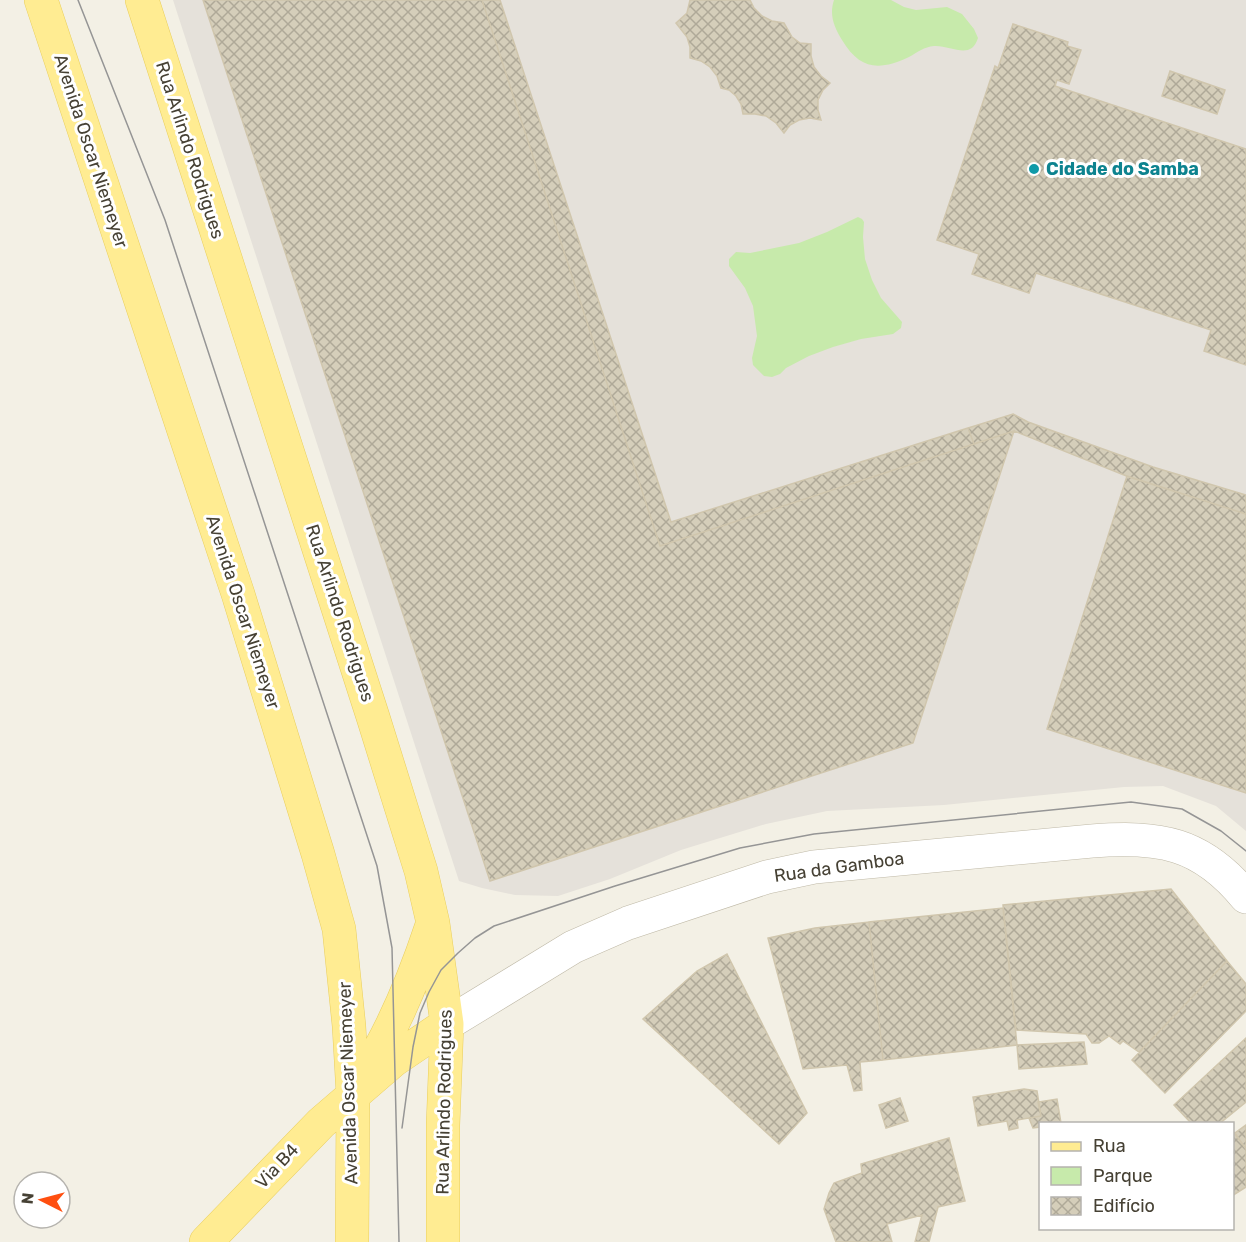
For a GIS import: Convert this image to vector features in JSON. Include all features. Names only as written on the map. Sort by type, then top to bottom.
[{"type":"main road","name":"Avenida Oscar Niemeyer","points":[[41,0],[238,594],[339,928],[344,963],[353,1095],[352,1242]]},
{"type":"main road","name":"Rua Arlindo Rodrigues","points":[[142,0],[421,871],[433,923],[447,1024],[443,1125],[443,1242]]},
{"type":"main road","points":[[353,1095],[394,1024],[416,973],[433,923]]},
{"type":"main road","name":"Via B4","points":[[206,1242],[304,1138],[394,1060],[447,1024]]},
{"type":"street","name":"Rua da Gamboa","points":[[447,1024],[573,946],[628,923],[728,888],[814,867],[1092,841],[1154,840],[1191,851],[1212,863],[1246,897]]},
{"type":"shaded area","points":[[173,0],[1246,0],[1246,831],[1216,806],[1163,786],[1124,787],[944,805],[827,811],[766,824],[681,850],[610,879],[558,896],[515,895],[459,881]]},
{"type":"green space","points":[[834,0],[891,0],[916,10],[947,7],[962,14],[978,38],[971,49],[960,50],[934,46],[898,62],[879,66],[871,65],[856,57],[839,35],[832,16]]},
{"type":"green space","points":[[858,217],[864,222],[865,259],[872,280],[881,298],[902,322],[901,328],[893,334],[861,339],[833,347],[809,356],[786,368],[780,374],[772,377],[764,376],[753,365],[752,358],[757,336],[753,306],[745,288],[729,266],[729,259],[736,252],[750,253],[799,243]]},
{"type":"building","points":[[203,0],[482,0],[660,546],[1014,431],[913,743],[490,881]]},
{"type":"building","points":[[203,0],[500,0],[671,522],[968,428],[974,444],[1014,431],[913,743],[490,881]]},
{"type":"building","points":[[690,0],[750,0],[762,16],[784,23],[792,37],[800,43],[811,44],[814,67],[830,83],[818,100],[821,120],[810,118],[799,120],[790,125],[784,133],[766,116],[743,114],[736,96],[729,90],[721,88],[717,76],[710,67],[690,58],[687,37],[676,23],[687,13]]},
{"type":"building","points":[[1013,24],[1068,42],[1067,46],[1081,50],[1069,84],[1057,80],[1055,86],[1246,149],[1246,365],[1204,351],[1211,330],[1036,273],[1029,293],[972,274],[979,254],[937,240],[995,66],[998,68]]},
{"type":"building","points":[[1170,71],[1225,90],[1217,114],[1162,96]]},
{"type":"building","points":[[1013,414],[1028,422],[1153,467],[1246,495],[1246,514],[1129,477],[1014,431],[974,444],[968,428]]},
{"type":"building","points":[[1127,476],[1246,514],[1246,793],[1047,729]]},
{"type":"building","points":[[1171,889],[1227,961],[1139,1052],[1123,1041],[1120,1044],[1109,1036],[1099,1043],[1092,1043],[1086,1034],[1016,1030],[1003,905]]},
{"type":"building","points":[[1003,908],[1017,1045],[883,1060],[869,922]]},
{"type":"building","points":[[869,922],[883,1060],[860,1062],[862,1090],[854,1091],[847,1065],[803,1069],[768,938],[815,928]]},
{"type":"building","points":[[727,954],[807,1113],[779,1144],[643,1019],[697,971]]},
{"type":"building","points":[[1227,961],[1246,984],[1246,1011],[1165,1093],[1132,1060]]},
{"type":"building","points":[[1246,1038],[1246,1102],[1221,1122],[1190,1122],[1174,1105]]},
{"type":"building","points":[[1084,1042],[1087,1064],[1019,1069],[1017,1045]]},
{"type":"building","points":[[1024,1089],[1037,1091],[1041,1116],[1017,1120],[1018,1128],[1009,1130],[1007,1121],[978,1126],[973,1097]]},
{"type":"building","points":[[900,1098],[908,1121],[886,1128],[879,1105]]},
{"type":"building","points":[[1057,1099],[1061,1122],[1039,1122],[1039,1127],[1033,1128],[1029,1118],[1041,1116],[1038,1102]]},
{"type":"building","points":[[1246,1125],[1246,1149],[1235,1133]]},
{"type":"building","points":[[1234,1133],[1246,1149],[1246,1187],[1234,1195]]},
{"type":"building","points":[[949,1138],[965,1201],[938,1207],[929,1242],[915,1242],[922,1215],[887,1224],[892,1242],[836,1242],[824,1209],[834,1183],[862,1173],[861,1164]]},
{"type":"tram line","points":[[78,0],[165,220],[377,866],[392,948],[399,1242]]},
{"type":"tram line","points":[[402,1128],[420,1013],[441,970],[475,938],[494,926],[615,886],[740,848],[814,834],[1131,802],[1182,809],[1221,831],[1246,851]]},
{"type":"place","name":"Cidade do Samba","points":[[1034,169]]}]
